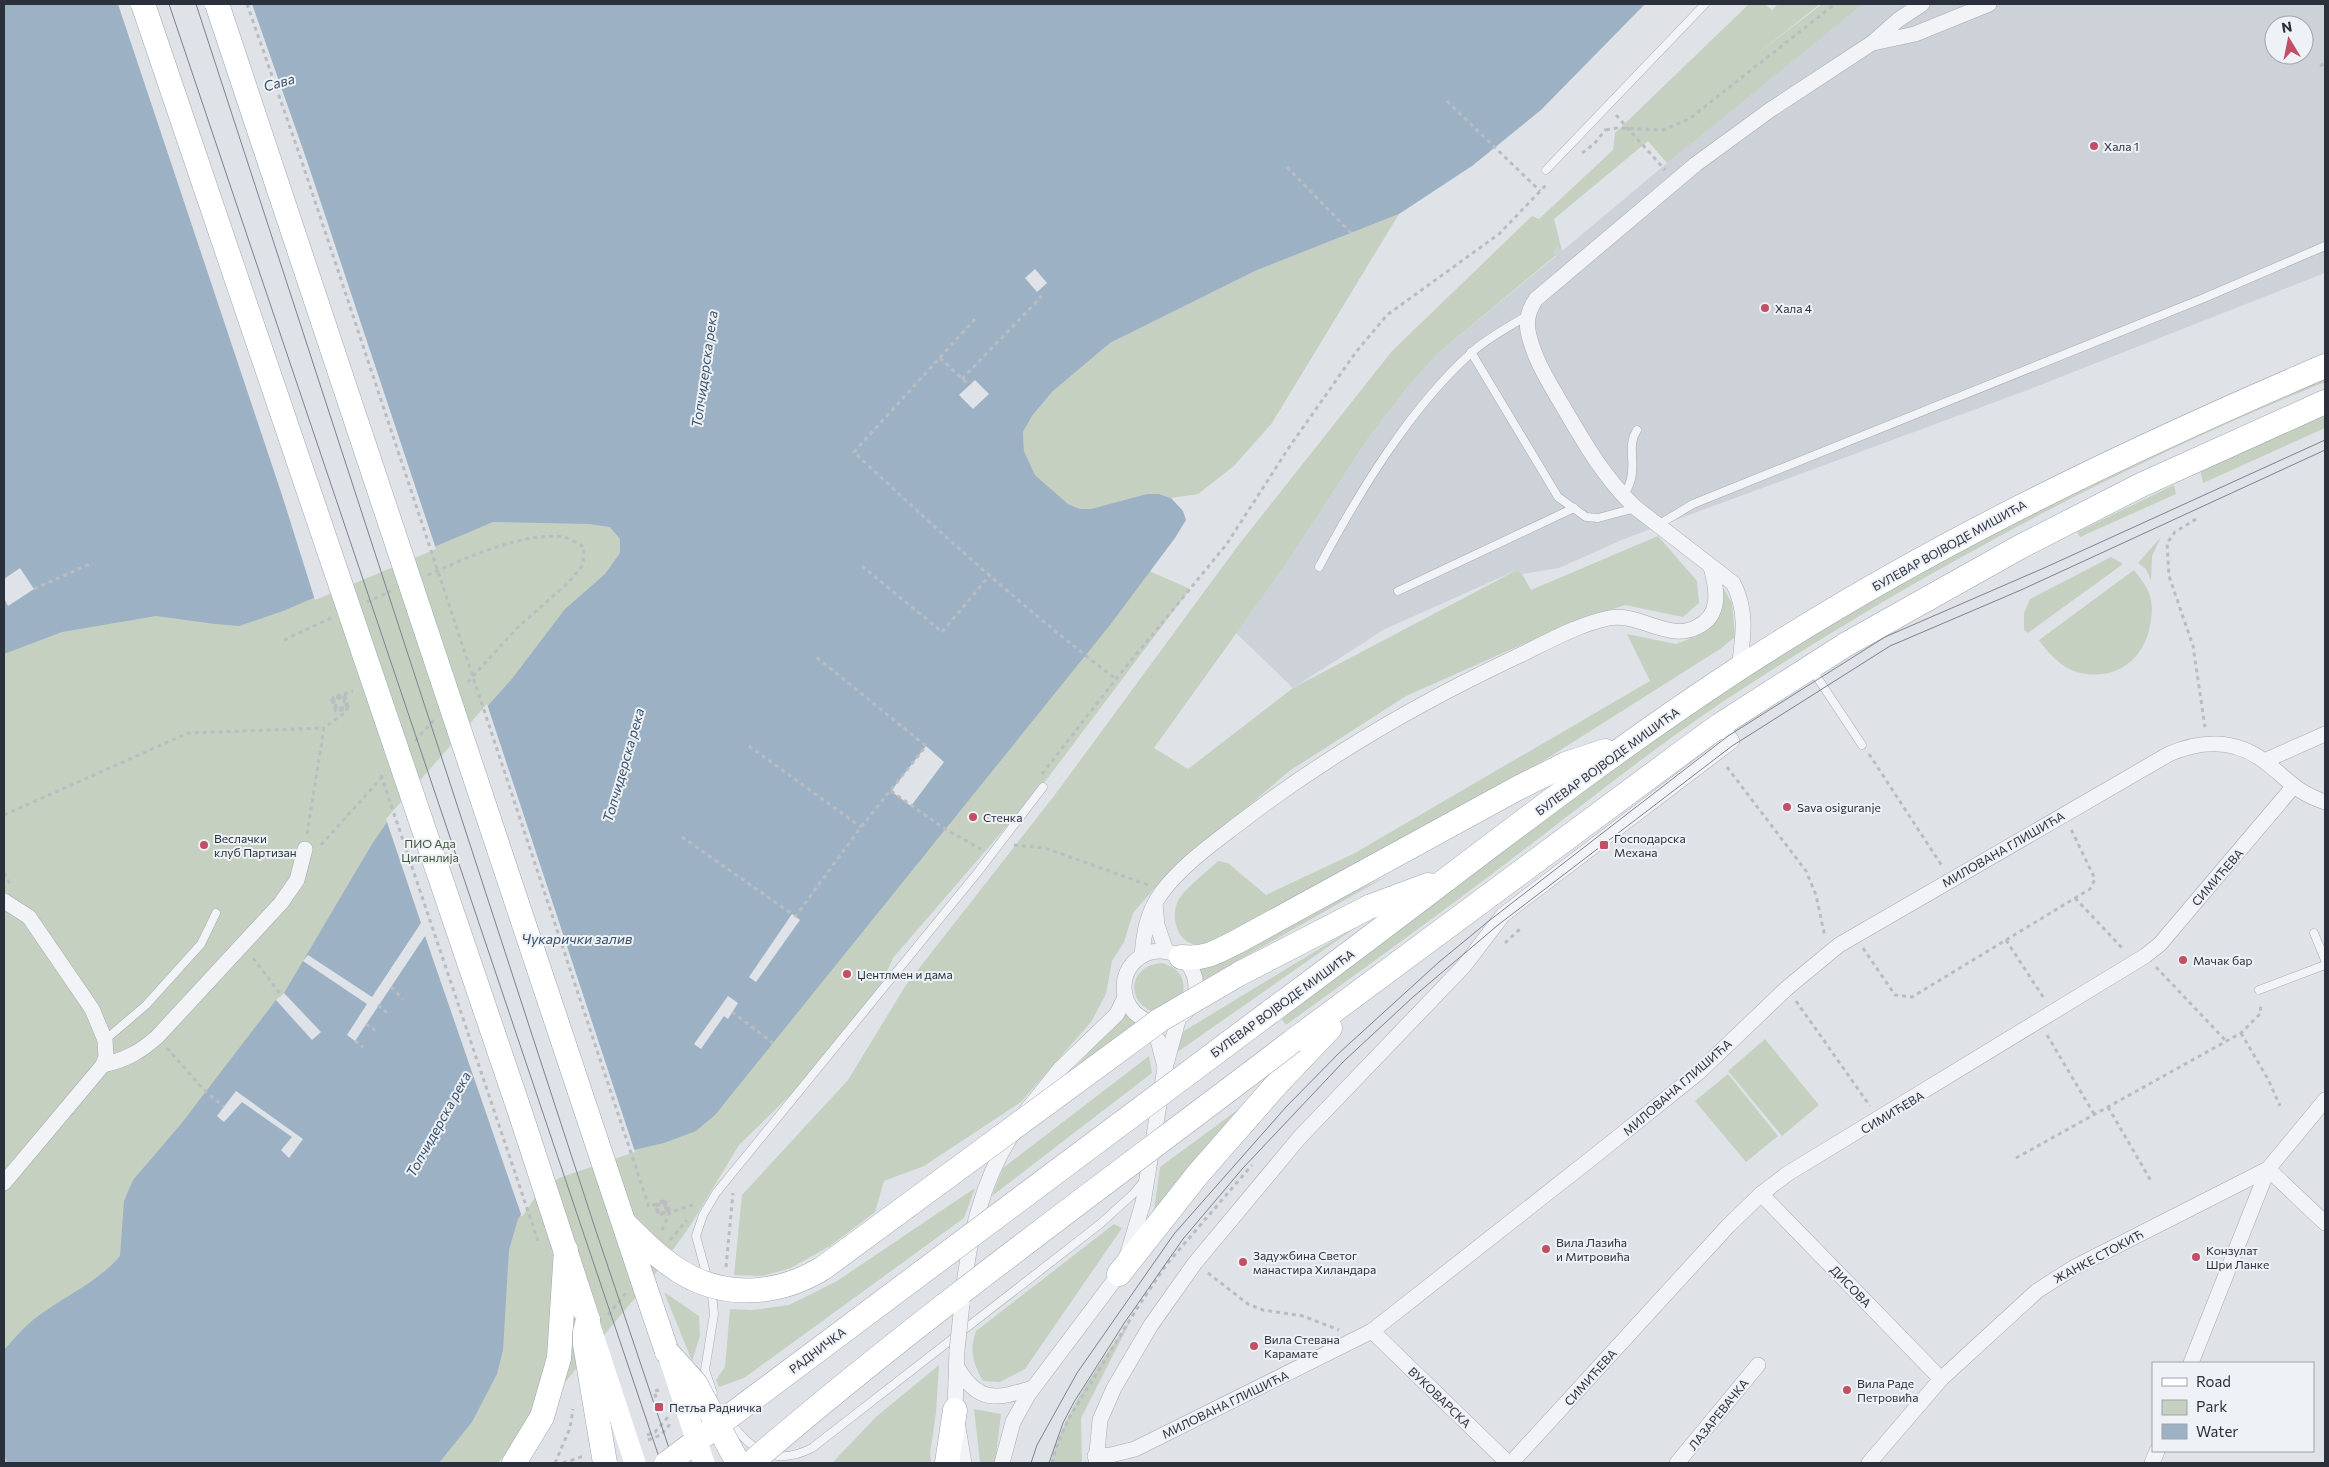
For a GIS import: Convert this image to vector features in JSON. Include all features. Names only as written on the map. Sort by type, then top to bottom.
[{"type":"main road","points":[[143,4],[566,1250],[635,1463]]},
{"type":"main road","points":[[217,4],[704,1463]]},
{"type":"main road","name":"БУЛЕВАР ВОЈВОДЕ МИШИЋА","points":[[968,1237],[1626,744],[1739,668],[1821,617],[1990,522],[2115,459],[2325,366]]},
{"type":"main road","points":[[751,1463],[850,1380],[960,1300],[1293,1041],[1720,725],[1884,622],[2042,535],[2141,485],[2325,402]]},
{"type":"main road","points":[[1173,954],[1196,959],[1208,956],[1558,768],[1626,744]]},
{"type":"main road","points":[[623,1222],[666,1261],[679,1271],[698,1280],[738,1290],[758,1291],[781,1287],[803,1280],[824,1268],[1160,1020],[1239,974],[1369,907],[1450,877]]},
{"type":"main road","points":[[1119,1274],[1198,1174],[1276,1085],[1324,1034],[1404,959]]},
{"type":"main road","name":"РАДНИЧКА","points":[[662,1454],[968,1237]]},
{"type":"main road","points":[[514,1463],[542,1417],[559,1358],[566,1250]]},
{"type":"main road","points":[[588,1320],[585,1344],[597,1462]]},
{"type":"main road","points":[[667,1352],[695,1384],[738,1463]]},
{"type":"main road","points":[[947,1463],[955,1410]]},
{"type":"street","points":[[1739,668],[1745,625],[1739,594],[1733,583],[1623,496],[1588,448],[1541,367],[1528,330],[1528,315],[1536,299],[1696,164],[1770,110],[1872,43],[1898,20],[1922,4]]},
{"type":"street","points":[[1872,43],[1915,34],[1989,4]]},
{"type":"street","points":[[1142,955],[1146,923],[1159,897],[1224,835],[1313,769],[1410,710],[1551,641],[1610,617],[1620,617],[1677,631],[1688,631],[1698,628],[1707,621],[1716,602],[1717,591],[1711,567]]},
{"type":"street","points":[[1096,1460],[1100,1420],[1114,1388],[1151,1325],[1196,1263],[1300,1137],[1464,966],[1503,915],[1732,741],[1720,725]]},
{"type":"street","points":[[2325,734],[2264,760],[2293,787],[2325,802]]},
{"type":"street","name":"МИЛОВАНА ГЛИШИЋА","points":[[1096,1460],[1135,1449],[1372,1331],[1582,1167],[1698,1073],[1787,988],[1854,935],[2169,754],[2185,747],[2207,743],[2228,746],[2264,760]]},
{"type":"street","name":"СИМИЋЕВА","points":[[1509,1463],[1721,1233],[1761,1194],[1787,1174],[1880,1120],[2145,956],[2160,944],[2293,787]]},
{"type":"street","points":[[4,1183],[103,1065],[130,1057],[143,1050],[281,903],[297,880],[305,849]]},
{"type":"street","points":[[1159,897],[1157,925],[1173,954]]},
{"type":"street","points":[[4,901],[29,917],[92,1009],[105,1040],[103,1065]]},
{"type":"street","points":[[1002,1463],[1013,1422],[1023,1404],[1119,1274],[1138,1221],[1149,1175],[1165,1068],[1179,1017],[1192,1002],[1196,983],[1188,964],[1173,954],[1158,951],[1142,955],[1128,968],[1125,978],[1125,997],[1129,1006],[1144,1020],[1158,1040],[1165,1068]]},
{"type":"street","points":[[964,1463],[955,1410],[960,1300],[973,1229],[997,1158],[1042,1090],[1060,1069],[1117,1014],[1125,997]]},
{"type":"street","points":[[1144,1020],[1162,1023],[1179,1017]]},
{"type":"street","name":"ЖАНКЕ СТОКИЋ","points":[[1869,1463],[1941,1379],[2026,1301],[2058,1277],[2268,1169],[2325,1100]]},
{"type":"street","points":[[2191,1362],[2268,1169],[2325,1223]]},
{"type":"street","name":"ДИСОВА","points":[[1761,1194],[1941,1379]]},
{"type":"street","name":"ВУКОВАРСКА","points":[[1372,1331],[1509,1463]]},
{"type":"street","name":"ЛАЗАРЕВАЧКА","points":[[1677,1463],[1758,1365]]},
{"type":"street","points":[[957,1367],[972,1388],[988,1396],[1006,1396],[1033,1388]]},
{"type":"lane","points":[[1546,170],[1705,4]]},
{"type":"lane","points":[[1658,525],[1693,504],[2204,298],[2325,246]]},
{"type":"lane","points":[[1319,567],[1372,475],[1425,402],[1471,352],[1528,315]]},
{"type":"lane","points":[[1471,352],[1558,497],[1586,517],[1598,518],[1636,508]]},
{"type":"lane","points":[[1623,496],[1629,488],[1633,474],[1632,441],[1637,430]]},
{"type":"lane","points":[[1398,591],[1574,508]]},
{"type":"lane","points":[[1810,667],[1862,745]]},
{"type":"lane","points":[[1043,787],[1000,843],[712,1199],[703,1215],[696,1236],[712,1295],[714,1314],[706,1375],[720,1406],[743,1438],[761,1454],[783,1458],[802,1454],[1100,1224],[1133,1194],[1149,1175]]},
{"type":"lane","points":[[105,1040],[146,1005],[201,944],[216,913]]},
{"type":"lane","points":[[2314,933],[2325,960]]},
{"type":"lane","points":[[2259,990],[2325,965]]},
{"type":"path","points":[[247,4],[301,160],[648,1207],[663,1201],[665,1206],[667,1211],[658,1214],[655,1206],[663,1202],[666,1206],[668,1211],[659,1215],[655,1206],[664,1202],[668,1211],[659,1215],[656,1206],[660,1204],[665,1202],[667,1206],[669,1211],[660,1215],[656,1206],[660,1204],[665,1202],[669,1211],[660,1215],[656,1206],[666,1202],[670,1212],[660,1237]]},
{"type":"path","points":[[1605,130],[1663,130],[1689,119],[1835,4]]},
{"type":"path","points":[[2320,66],[2325,63]]},
{"type":"path","points":[[1447,101],[1540,191]]},
{"type":"path","points":[[1608,105],[1675,182]]},
{"type":"path","points":[[1580,154],[1594,144],[1621,109]]},
{"type":"path","points":[[1287,168],[1351,234]]},
{"type":"path","points":[[1038,780],[1116,679],[1226,545],[1295,439],[1356,352],[1387,315],[1499,234],[1552,179]]},
{"type":"path","points":[[962,379],[1041,297],[1037,292]]},
{"type":"path","points":[[975,320],[854,452],[942,534],[1116,679]]},
{"type":"path","points":[[940,358],[969,385]]},
{"type":"path","points":[[2196,519],[2175,532],[2167,543],[2169,576],[2193,646],[2207,743]]},
{"type":"path","points":[[34,589],[92,563]]},
{"type":"path","points":[[862,566],[942,632],[990,575]]},
{"type":"path","points":[[682,837],[794,915],[860,827],[926,746],[815,656]]},
{"type":"path","points":[[4,816],[188,732],[324,728],[347,711],[343,697],[332,700],[336,712],[347,708],[345,702],[343,696],[338,698],[332,700],[336,711],[342,710],[347,708],[346,702],[344,696],[338,697],[333,699],[334,705],[336,710],[342,709],[347,707],[346,701],[344,695],[338,697],[333,698],[335,704],[336,710],[342,708],[348,707],[346,701],[344,695],[333,698],[335,704],[337,710],[342,708],[348,706],[346,700],[344,694],[333,698],[335,703],[337,709],[342,708],[348,706],[344,694],[353,691]]},
{"type":"path","points":[[305,849],[324,728]]},
{"type":"path","points":[[749,746],[860,827]]},
{"type":"path","points":[[1872,760],[1935,856]]},
{"type":"path","points":[[1727,767],[1806,871],[1816,895],[1828,955]]},
{"type":"path","points":[[890,791],[945,829],[984,850],[980,856]]},
{"type":"path","points":[[1854,935],[1895,994],[1912,997],[2090,889],[2095,879],[2064,815]]},
{"type":"path","points":[[1000,843],[1045,848],[1159,897]]},
{"type":"path","points":[[2075,898],[2116,941]]},
{"type":"path","points":[[2006,940],[2034,982]]},
{"type":"path","points":[[2145,956],[2226,1041]]},
{"type":"path","points":[[390,987],[403,999]]},
{"type":"path","points":[[1787,988],[1880,1120]]},
{"type":"path","points":[[2016,1158],[2241,1033],[2261,1013],[2259,990]]},
{"type":"path","points":[[378,1005],[388,1014]]},
{"type":"path","points":[[732,1012],[772,1043]]},
{"type":"path","points":[[2039,1022],[2094,1114]]},
{"type":"path","points":[[366,1024],[375,1030]]},
{"type":"path","points":[[2241,1033],[2268,1079],[2280,1106]]},
{"type":"path","points":[[157,1037],[203,1089],[224,1107]]},
{"type":"path","points":[[355,1040],[363,1047]]},
{"type":"path","points":[[2108,1106],[2151,1181]]},
{"type":"path","points":[[670,1212],[734,1193]]},
{"type":"path","points":[[693,1212],[700,1203]]},
{"type":"path","points":[[1196,1263],[1248,1304],[1263,1310],[1303,1316],[1323,1323]]},
{"type":"path","points":[[654,1391],[659,1407]]},
{"type":"path","points":[[642,1442],[661,1435],[674,1420]]},
{"type":"path","points":[[655,1432],[662,1454]]},
{"type":"path","points":[[579,1463],[597,1462]]},
{"type":"shaded area","points":[[1863,4],[2325,4],[2325,273],[2025,391],[1624,539],[1559,568],[1522,574],[1517,570],[1385,629],[1293,688],[1236,633],[1286,564],[1367,440],[1406,389],[1438,353],[1556,256],[1553,252],[1558,247],[1562,251],[1734,107]]},
{"type":"green space","points":[[1749,4],[1765,4],[1772,10],[1778,4],[1820,4],[1757,54],[1822,4],[1863,4],[1667,163],[1648,141],[1554,219],[1562,251],[1558,247],[1553,252],[1556,255],[1438,353],[1406,389],[1367,440],[1286,564],[1154,748],[1188,769],[1293,688],[1517,570],[1522,574],[1531,590],[1658,536],[1697,581],[1699,603],[1683,617],[1625,605],[1564,626],[1406,696],[1288,772],[1160,882],[1133,913],[1124,942],[1112,961],[1106,994],[1091,1022],[1021,1102],[924,1166],[884,1181],[875,1212],[830,1246],[791,1268],[762,1276],[734,1275],[742,1195],[848,1080],[906,985],[1054,796],[1237,547],[1392,351],[1532,216],[1539,219],[1613,150],[1615,133]]},
{"type":"green space","points":[[1399,214],[1272,423],[1234,466],[1198,494],[1171,498],[1159,494],[1091,509],[1080,509],[1068,504],[1035,475],[1024,451],[1023,432],[1032,416],[1052,392],[1110,343],[1255,271]]},
{"type":"green space","name":"ПИО Ада Циганлија","points":[[691,368],[1190,589],[1044,783],[893,958],[881,985],[843,1031],[817,1069],[739,1145],[690,1226],[659,1269],[498,1463],[4,1463],[4,493]]},
{"type":"green space","points":[[2325,375],[2325,382],[2170,450],[2018,526],[1871,609],[1798,653],[1669,739],[1420,928],[1286,1025],[1282,1019],[1629,756],[1758,668],[1917,571],[2070,491]]},
{"type":"green space","points":[[2325,411],[2325,428],[2203,483],[2200,469]]},
{"type":"green space","points":[[2174,485],[2176,494],[2080,537],[2077,532]]},
{"type":"green space","points":[[2161,537],[2152,556],[2151,580],[2146,569],[2138,563]]},
{"type":"green space","points":[[2111,557],[2123,564],[2028,633],[2024,630],[2024,613],[2030,599]]},
{"type":"green space","points":[[2134,570],[2147,589],[2152,604],[2150,626],[2141,650],[2124,666],[2103,674],[2077,672],[2060,663],[2039,640]]},
{"type":"green space","points":[[1723,588],[1732,603],[1735,637],[1720,649],[1521,775],[1229,933],[1213,941],[1195,945],[1182,937],[1175,923],[1176,906],[1179,899],[1192,884],[1218,861],[1228,863],[1266,895],[1353,854],[1650,681],[1627,634],[1676,644],[1697,636],[1707,630],[1714,620]]},
{"type":"green space","points":[[1387,876],[1202,981],[1197,966]]},
{"type":"green space","points":[[1362,923],[1176,1053],[1184,1031]]},
{"type":"green space","points":[[1161,963],[1177,971],[1183,980],[1184,986],[1182,999],[1155,1013],[1145,1008],[1139,1001],[1134,985],[1142,971],[1150,966]]},
{"type":"green space","points":[[1127,1013],[1138,1025],[1045,1098]]},
{"type":"green space","points":[[1765,1039],[1819,1105],[1782,1136],[1728,1071]]},
{"type":"green space","points":[[1149,1056],[1152,1073],[992,1196],[1003,1168]]},
{"type":"green space","points":[[1728,1074],[1778,1136],[1746,1162],[1695,1101]]},
{"type":"green space","points":[[1262,1092],[1153,1218],[1160,1167]]},
{"type":"green space","points":[[975,1188],[964,1218],[744,1378],[719,1387],[716,1380],[725,1367],[730,1309],[752,1310],[789,1305],[837,1281]]},
{"type":"green space","points":[[1114,1224],[1122,1228],[1025,1369],[1000,1382],[983,1381],[973,1357],[976,1331]]},
{"type":"green space","points":[[664,1292],[699,1316],[700,1336],[692,1361]]},
{"type":"green space","points":[[1132,1318],[1081,1418],[1082,1463],[1051,1463],[1065,1424],[1084,1388]]},
{"type":"green space","points":[[939,1365],[936,1413],[930,1454],[931,1463],[832,1463],[877,1416]]},
{"type":"green space","points":[[974,1409],[1001,1414],[995,1463],[980,1463]]},
{"type":"water","points":[[4,4],[1645,4],[1541,110],[1472,166],[1399,214],[1255,271],[1110,343],[1052,392],[1032,416],[1023,432],[1024,451],[1035,475],[1068,504],[1080,509],[1091,509],[1147,494],[1159,494],[1171,498],[1183,511],[1186,520],[1175,538],[1110,625],[715,1115],[696,1131],[664,1143],[625,1152],[557,1176],[536,1191],[518,1219],[509,1250],[503,1350],[497,1374],[472,1422],[439,1463],[4,1463],[4,1350],[33,1320],[100,1275],[120,1256],[124,1201],[133,1180],[181,1124],[276,1000],[284,993],[372,844],[396,809],[511,680],[565,609],[605,574],[620,553],[620,539],[610,527],[589,524],[493,522],[283,611],[239,626],[156,616],[62,632],[4,654]]},
{"type":"pier","points":[[118,4],[252,4],[307,161],[436,549],[315,600],[282,495]]},
{"type":"pier","points":[[1035,269],[1047,283],[1037,292],[1025,278]]},
{"type":"pier","points":[[975,380],[989,394],[973,409],[959,395]]},
{"type":"pier","points":[[20,568],[34,589],[8,606],[4,598],[4,579]]},
{"type":"pier","points":[[487,704],[635,1152],[559,1178],[538,1193],[522,1217],[425,936],[355,1041],[347,1035],[367,1004],[303,961],[308,955],[372,997],[421,923],[386,819]]},
{"type":"pier","points":[[926,746],[944,762],[911,806],[891,791]]},
{"type":"pier","points":[[792,914],[800,920],[756,982],[749,977]]},
{"type":"pier","points":[[284,993],[321,1032],[312,1040],[276,1000]]},
{"type":"pier","points":[[728,996],[738,1003],[728,1019],[724,1016],[701,1049],[694,1044]]},
{"type":"pier","points":[[236,1091],[303,1139],[289,1158],[281,1150],[292,1137],[242,1102],[224,1122],[217,1116]]},
{"type":"tram line","points":[[169,4],[661,1463]]},
{"type":"tram line","points":[[196,4],[595,1228],[674,1463]]},
{"type":"tram line","points":[[1031,1463],[1037,1445],[1077,1373],[1174,1234],[1286,1107],[1339,1053],[1439,962],[1490,920],[1728,736],[1885,637],[2044,568],[2325,440]]},
{"type":"tram line","points":[[1049,1463],[1063,1423],[1074,1402],[1125,1322],[1183,1239],[1243,1168],[1344,1061],[1413,997],[1498,925],[1732,746],[1890,646],[2021,590],[2325,450]]},
{"type":"place","name":"Хала 1","points":[[2094,146]]},
{"type":"place","name":"Хала 4","points":[[1765,308]]},
{"type":"place","name":"Sava osiguranje","points":[[1787,807]]},
{"type":"place","name":"Стенка","points":[[973,817]]},
{"type":"place","name":"Веслачки клуб Партизан","points":[[204,845]]},
{"type":"place","name":"Господарска Механа","points":[[1604,845]]},
{"type":"place","name":"Мачак бар","points":[[2183,960]]},
{"type":"place","name":"Џентлмен и дама","points":[[847,974]]},
{"type":"place","name":"Вила Лазића и Митровића","points":[[1546,1249]]},
{"type":"place","name":"Конзулат Шри Ланке","points":[[2196,1257]]},
{"type":"place","name":"Задужбина Светог манастира Хиландара","points":[[1243,1262]]},
{"type":"place","name":"Вила Стевана Карамате","points":[[1254,1346]]},
{"type":"place","name":"Вила Раде Петровића","points":[[1847,1390]]},
{"type":"place","name":"Петља Радничка","points":[[659,1407]]},
{"type":"water label","name":"Сава","points":[[279,82]]},
{"type":"water label","name":"Топчидерска река","points":[[704,369]]},
{"type":"water label","name":"Топчидерска река","points":[[623,765]]},
{"type":"water label","name":"Чукарички залив","points":[[577,938]]},
{"type":"water label","name":"Топчидерска река","points":[[438,1124]]}]
